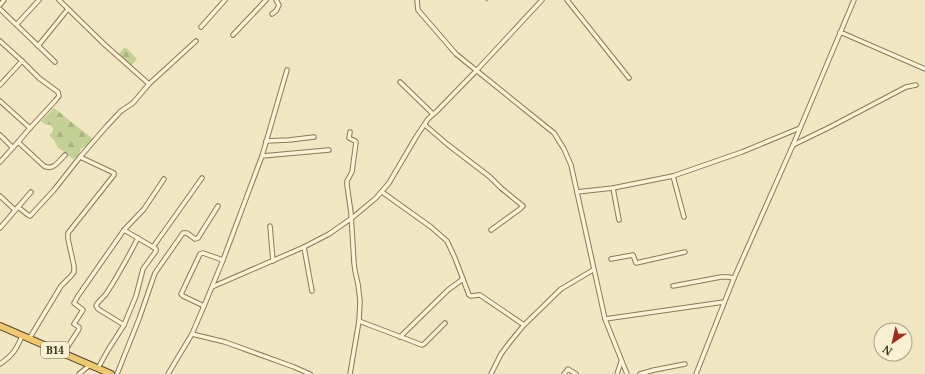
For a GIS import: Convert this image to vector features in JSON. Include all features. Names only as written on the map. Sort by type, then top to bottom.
[{"type":"highway","name":"B14","points":[[0,326],[111,374]]},
{"type":"street","points":[[0,5],[4,0]]},
{"type":"street","points":[[17,24],[39,0]]},
{"type":"street","points":[[58,0],[149,84]]},
{"type":"street","points":[[201,27],[225,0]]},
{"type":"street","points":[[233,35],[266,0]]},
{"type":"street","points":[[272,14],[279,5],[276,0]]},
{"type":"street","points":[[417,0],[418,10],[456,54],[554,133],[564,149],[571,165],[605,319],[627,374]]},
{"type":"street","points":[[212,287],[304,247],[329,234],[352,218],[376,198],[390,183],[416,136],[428,119],[476,71],[542,0]]},
{"type":"street","points":[[567,0],[629,78]]},
{"type":"street","points":[[696,374],[734,278],[793,145],[854,0]]},
{"type":"street","points":[[0,9],[55,62]]},
{"type":"street","points":[[38,46],[68,9]]},
{"type":"street","points":[[840,32],[925,69]]},
{"type":"street","points":[[0,40],[39,78],[58,92],[59,96],[0,162]]},
{"type":"street","points":[[0,196],[30,216],[54,190],[106,127],[121,112],[133,103],[149,84],[196,41]]},
{"type":"street","points":[[0,86],[22,61]]},
{"type":"street","points":[[168,374],[192,334],[223,260],[262,156],[287,70]]},
{"type":"street","points":[[400,82],[433,114]]},
{"type":"street","points":[[793,145],[837,124],[906,87],[916,85]]},
{"type":"street","points":[[0,101],[30,128]]},
{"type":"street","points":[[425,124],[447,144],[490,177],[523,206],[491,230]]},
{"type":"street","points":[[577,192],[612,188],[673,176],[742,152],[800,128]]},
{"type":"street","points":[[350,132],[349,138],[356,142],[352,172],[347,181],[352,218],[355,267],[360,297],[359,321],[350,374]]},
{"type":"street","points":[[0,135],[12,147]]},
{"type":"street","points":[[266,140],[289,140],[314,137]]},
{"type":"street","points":[[18,142],[48,168],[55,165],[65,155]]},
{"type":"street","points":[[262,156],[329,150]]},
{"type":"street","points":[[29,339],[61,286],[74,272],[68,233],[114,175],[114,173],[80,157]]},
{"type":"street","points":[[673,176],[684,217]]},
{"type":"street","points":[[153,247],[202,178]]},
{"type":"street","points":[[63,354],[80,329],[74,324],[82,310],[74,302],[124,230],[144,209],[164,179]]},
{"type":"street","points":[[612,188],[619,220]]},
{"type":"street","points":[[0,228],[32,192]]},
{"type":"street","points":[[382,192],[431,227],[447,241],[470,296],[480,295],[524,325]]},
{"type":"street","points":[[117,374],[156,271],[183,233],[187,233],[196,239],[198,238],[218,206]]},
{"type":"street","points":[[270,226],[273,261]]},
{"type":"street","points":[[98,368],[124,325],[136,296],[143,268],[156,250],[124,230]]},
{"type":"street","points":[[124,325],[98,309],[96,306],[97,303],[105,296],[138,238]]},
{"type":"street","points":[[304,247],[312,291]]},
{"type":"street","points":[[611,259],[633,256],[636,263],[685,252]]},
{"type":"street","points":[[204,306],[183,296],[183,290],[200,254],[203,253],[223,260]]},
{"type":"street","points":[[491,374],[501,354],[524,325],[561,289],[593,270]]},
{"type":"street","points":[[672,286],[721,277],[734,278]]},
{"type":"street","points":[[400,337],[448,290],[462,279]]},
{"type":"street","points":[[605,319],[724,302]]},
{"type":"street","points":[[359,321],[422,345],[445,323]]},
{"type":"street","points":[[192,334],[225,342],[310,374]]},
{"type":"street","points":[[0,364],[11,356],[22,336]]},
{"type":"street","points":[[617,374],[621,362]]},
{"type":"street","points":[[640,374],[685,364]]},
{"type":"street","points":[[79,374],[90,365]]},
{"type":"street","points":[[564,374],[568,370],[576,374]]},
{"type":"green space","points":[[125,47],[137,59],[131,66],[118,55]]},
{"type":"green space","points":[[54,108],[93,139],[87,146],[81,148],[79,155],[73,159],[58,148],[54,140],[49,135],[52,133],[53,129],[51,125],[45,124],[41,121]]}]
